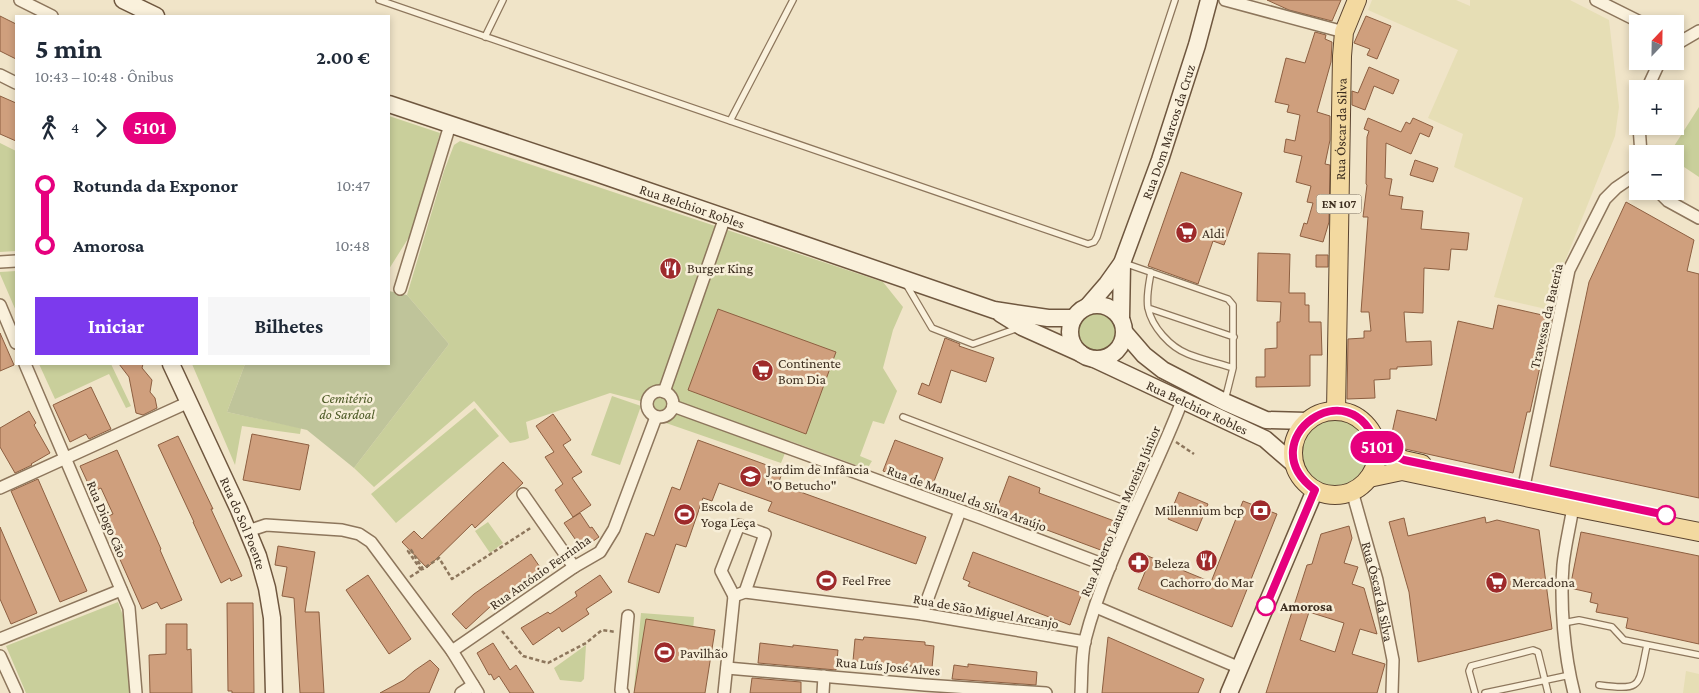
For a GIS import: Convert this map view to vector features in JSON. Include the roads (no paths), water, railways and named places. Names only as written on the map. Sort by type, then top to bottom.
[{"type":"main road","points":[[123,0],[154,15]]},
{"type":"main road","name":"Rua Dom Marcos da Cruz","points":[[1088,306],[1122,263],[1160,160],[1197,45],[1209,0]]},
{"type":"main road","name":"Rua Óscar da Silva","points":[[1336,411],[1340,133],[1344,32],[1357,0]]},
{"type":"main road","name":"Rua Belchior Robles","points":[[390,104],[994,310],[1048,318],[1073,318]]},
{"type":"main road","name":"Rua Dom Marcos da Cruz","points":[[1122,263],[1123,326]]},
{"type":"main road","points":[[1103,305],[1116,312],[1123,326],[1120,348],[1115,353],[1101,359],[1087,356],[1074,346],[1070,337],[1070,327],[1073,318],[1079,311],[1088,306],[1103,305]]},
{"type":"main road","name":"Rua Belchior Robles","points":[[994,310],[1022,327],[1264,439],[1295,465]]},
{"type":"main road","name":"Rua Belchior Robles","points":[[1123,326],[1144,355],[1163,370],[1224,402],[1266,420],[1307,421]]},
{"type":"main road","name":"Rua do Sol Poente","points":[[171,365],[248,531],[267,588],[272,618],[274,693]]},
{"type":"main road","points":[[1336,411],[1348,412],[1358,416],[1374,436],[1377,447],[1376,463],[1369,478],[1362,486],[1340,495],[1327,494],[1315,490],[1303,479],[1295,465],[1293,453],[1294,442],[1299,430],[1307,421],[1326,412],[1336,411]]},
{"type":"main road","points":[[1377,447],[1404,460],[1699,521]]},
{"type":"main road","points":[[1369,478],[1402,471],[1699,532]]},
{"type":"main road","points":[[1229,693],[1315,490]]},
{"type":"street","points":[[20,0],[50,15]]},
{"type":"street","points":[[1224,0],[1344,32]]},
{"type":"street","points":[[1596,0],[1629,16]]},
{"type":"street","points":[[1684,38],[1699,31]]},
{"type":"street","points":[[0,75],[15,82]]},
{"type":"street","points":[[400,289],[450,126]]},
{"type":"street","name":"Travessa da Bateria","points":[[1524,486],[1570,270],[1605,199],[1629,179]]},
{"type":"street","points":[[1667,200],[1699,218]]},
{"type":"street","points":[[664,392],[725,217]]},
{"type":"street","points":[[0,262],[15,261]]},
{"type":"street","points":[[0,305],[15,341]]},
{"type":"street","name":"Rua Diogo Cão","points":[[25,365],[129,608],[136,693]]},
{"type":"street","points":[[664,392],[671,397],[673,406],[669,414],[660,418],[652,415],[647,408],[647,400],[652,393],[664,392]]},
{"type":"street","name":"Rua Alberto Laura Moreira Júnior","points":[[1081,693],[1085,642],[1096,607],[1110,567],[1182,401]]},
{"type":"street","points":[[0,488],[189,402]]},
{"type":"street","name":"Rua de Manuel da Silva Araújo","points":[[673,406],[960,510],[1110,567]]},
{"type":"street","name":"Rua António Ferrinha","points":[[452,651],[574,567],[600,552],[614,529],[656,417]]},
{"type":"street","name":"Rua Óscar da Silva","points":[[1352,491],[1377,580],[1393,660],[1392,693]]},
{"type":"street","points":[[524,494],[574,567]]},
{"type":"street","points":[[1573,507],[1563,566],[1563,623],[1574,693]]},
{"type":"street","points":[[922,614],[960,510]]},
{"type":"street","points":[[248,531],[266,525],[342,530],[359,534],[371,542],[452,651],[475,689],[461,693]]},
{"type":"street","points":[[724,693],[740,594],[765,534],[739,525],[721,572],[740,594]]},
{"type":"street","points":[[0,639],[121,590]]},
{"type":"street","name":"Rua de São Miguel Arcanjo","points":[[740,594],[922,614],[1085,642]]},
{"type":"street","points":[[1096,607],[1240,668]]},
{"type":"street","points":[[623,693],[621,690],[628,616]]},
{"type":"street","points":[[0,656],[17,693]]},
{"type":"street","name":"Rua Luís José Alves","points":[[727,668],[824,676],[925,689],[1046,693]]},
{"type":"street","points":[[823,693],[824,676]]},
{"type":"lane","points":[[379,0],[1088,244],[1094,242],[1097,237],[1176,0]]},
{"type":"lane","points":[[485,37],[503,0]]},
{"type":"lane","points":[[730,121],[793,0]]},
{"type":"lane","points":[[1122,263],[1228,299],[1233,305],[1233,368],[1224,402]]},
{"type":"lane","points":[[1151,272],[1148,287],[1148,308],[1157,327],[1169,342],[1186,354],[1233,368]]},
{"type":"lane","points":[[902,278],[932,328],[973,344],[1022,327]]},
{"type":"lane","points":[[1148,308],[1234,337]]},
{"type":"lane","points":[[904,417],[1137,506]]},
{"type":"lane","points":[[1563,623],[1579,620],[1612,626],[1624,640],[1699,655]]},
{"type":"lane","points":[[1599,685],[1624,688],[1634,686],[1639,680],[1647,645]]},
{"type":"lane","points":[[1475,693],[1469,671],[1471,666],[1533,650],[1538,652],[1548,693]]},
{"type":"lane","points":[[1485,693],[1570,675]]},
{"type":"place","name":"Aldi","points":[[1186,233]]},
{"type":"place","name":"Burger King","points":[[671,268]]},
{"type":"place","name":"Continente Bom Dia","points":[[762,371]]},
{"type":"place","name":"Jardim de Infância \"O Betucho\"","points":[[751,477]]},
{"type":"place","name":"Millennium bcp","points":[[1260,510]]},
{"type":"place","name":"Escola de Yoga Leça","points":[[685,514]]},
{"type":"place","name":"Cachorro do Mar","points":[[1207,560]]},
{"type":"place","name":"Beleza","points":[[1138,563]]},
{"type":"place","name":"Feel Free","points":[[826,580]]},
{"type":"place","name":"Mercadona","points":[[1496,582]]},
{"type":"place","name":"Amorosa","points":[[1266,606]]},
{"type":"place","name":"Pavilhão","points":[[664,653]]},
{"type":"park label","name":"Cemitério do Sardoal","points":[[347,406]]}]
